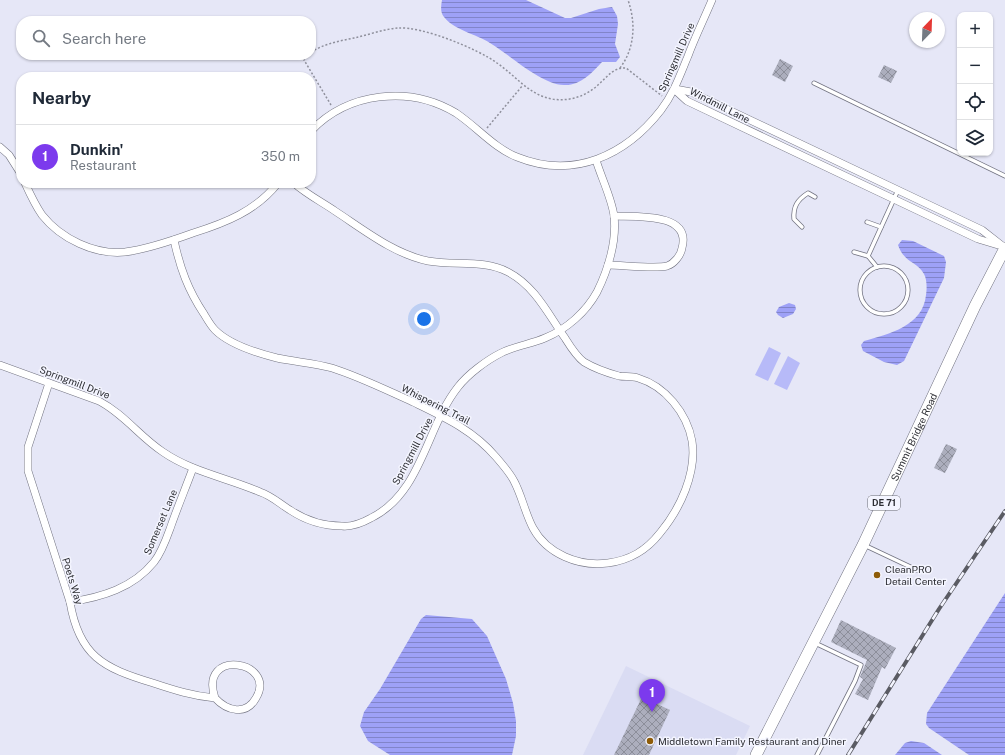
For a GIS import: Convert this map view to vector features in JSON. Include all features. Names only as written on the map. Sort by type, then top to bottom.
[{"type":"main road","name":"Summit Bridge Road","points":[[756,755],[864,545],[975,306],[1005,248]]},
{"type":"street","name":"Springmill Drive","points":[[316,127],[335,112],[363,99],[381,96],[416,98],[438,104],[456,113],[501,149],[534,163],[573,165],[596,160],[620,149],[640,134],[668,101],[675,90],[712,0]]},
{"type":"street","name":"Windmill Lane","points":[[675,90],[691,92],[982,230],[1005,248]]},
{"type":"street","name":"Windmill Lane","points":[[675,90],[687,101],[978,239],[1005,248]]},
{"type":"street","points":[[0,147],[9,155],[16,166]]},
{"type":"street","name":"Springmill Drive","points":[[0,366],[100,401],[115,409],[162,452],[193,468],[263,492],[303,518],[323,524],[343,526],[361,523],[389,507],[400,496],[409,482],[450,398],[460,385],[500,354],[546,338],[560,330],[575,320],[590,303],[601,284],[608,265],[613,239],[614,216],[596,160]]},
{"type":"street","points":[[28,188],[43,216],[56,229],[88,248],[109,252],[139,250],[228,222],[243,214],[261,200],[273,188]]},
{"type":"street","name":"Whispering Trail","points":[[174,240],[180,268],[188,287],[214,330],[237,344],[255,351],[278,358],[308,362],[361,378],[442,416],[479,439],[496,457],[513,479],[533,528],[543,540],[562,556],[584,563],[604,564],[628,559],[649,546],[664,528],[690,480],[694,458],[691,436],[683,417],[673,402],[659,388],[636,377],[618,376],[602,371],[583,361],[532,290],[508,272],[494,266],[440,263],[411,257],[373,236],[301,188]]},
{"type":"street","points":[[608,265],[667,266],[679,256],[683,242],[683,235],[675,224],[669,221],[653,218],[614,216]]},
{"type":"street","name":"Poets Way","points":[[49,383],[28,447],[28,471],[70,602],[74,622],[80,637],[90,652],[104,665],[124,674],[193,696],[215,698]]},
{"type":"street","name":"Somerset Lane","points":[[70,602],[90,599],[121,589],[140,577],[156,561],[166,541],[193,468]]},
{"type":"street","points":[[236,664],[246,666],[255,674],[259,686],[258,694],[250,705],[240,710],[231,710],[223,706],[215,698],[213,682],[217,673],[224,666],[236,664]]},
{"type":"lane","points":[[814,83],[1005,176]]},
{"type":"lane","points":[[868,256],[898,190]]},
{"type":"lane","points":[[802,227],[794,219],[794,208],[803,196],[808,193],[815,197]]},
{"type":"lane","points":[[867,222],[881,227]]},
{"type":"lane","points":[[854,252],[868,256],[877,266],[886,266],[900,271],[907,281],[909,288],[904,304],[898,310],[890,314],[878,313],[868,308],[862,300],[860,291],[862,279],[867,272],[877,266]]},
{"type":"lane","points":[[864,545],[919,571]]},
{"type":"lane","points":[[813,642],[860,665],[856,681],[817,755]]},
{"type":"path","points":[[620,68],[628,56],[632,34],[632,11],[628,0]]},
{"type":"path","points":[[316,50],[335,42],[398,28],[410,29],[454,42],[497,62],[523,85],[539,96],[565,101],[582,96],[598,86],[614,70],[626,68],[668,101]]},
{"type":"path","points":[[304,60],[311,72]]},
{"type":"path","points":[[316,80],[335,112]]},
{"type":"path","points":[[482,134],[523,85]]},
{"type":"shaded area","points":[[442,0],[526,0],[565,18],[571,18],[599,9],[612,7],[617,16],[618,24],[615,44],[620,57],[616,62],[602,62],[585,78],[570,85],[554,83],[532,72],[490,43],[453,25],[444,17],[442,13]]},
{"type":"shaded area","points":[[902,240],[913,241],[944,256],[946,262],[944,278],[904,361],[897,365],[884,362],[863,351],[861,345],[864,341],[894,332],[903,327],[919,314],[924,306],[927,290],[925,276],[918,266],[904,256],[898,245]]},
{"type":"shaded area","points":[[789,303],[795,305],[796,309],[793,314],[783,318],[778,315],[776,312],[779,307]]},
{"type":"shaded area","points":[[769,347],[781,353],[768,381],[755,375]]},
{"type":"shaded area","points":[[788,356],[800,363],[787,390],[774,384]]},
{"type":"shaded area","points":[[1005,593],[1005,755],[969,755],[929,728],[926,724],[927,713]]},
{"type":"shaded area","points":[[426,615],[472,619],[487,636],[506,679],[513,703],[516,721],[516,736],[512,755],[390,755],[368,741],[360,726],[364,712],[380,689],[421,619]]},
{"type":"shaded area","points":[[626,666],[750,726],[736,755],[583,755]]},
{"type":"shaded area","points":[[911,741],[924,743],[942,755],[895,755],[905,743]]},
{"type":"building","points":[[780,59],[793,66],[785,82],[772,75]]},
{"type":"building","points":[[884,65],[897,71],[891,83],[878,77]]},
{"type":"building","points":[[946,444],[957,449],[945,473],[934,468]]},
{"type":"building","points":[[841,620],[896,648],[885,669],[882,667],[868,700],[855,694],[863,679],[860,677],[867,660],[831,642]]},
{"type":"building","points":[[642,697],[670,710],[649,755],[614,755]]},
{"type":"railway","points":[[848,755],[939,609],[1005,511]]},
{"type":"place","name":"CleanPRO Detail Center","points":[[877,575]]},
{"type":"place","name":"Dunkin'","points":[[652,712]]},
{"type":"place","name":"Middletown Family Restaurant and Diner","points":[[650,741]]}]
